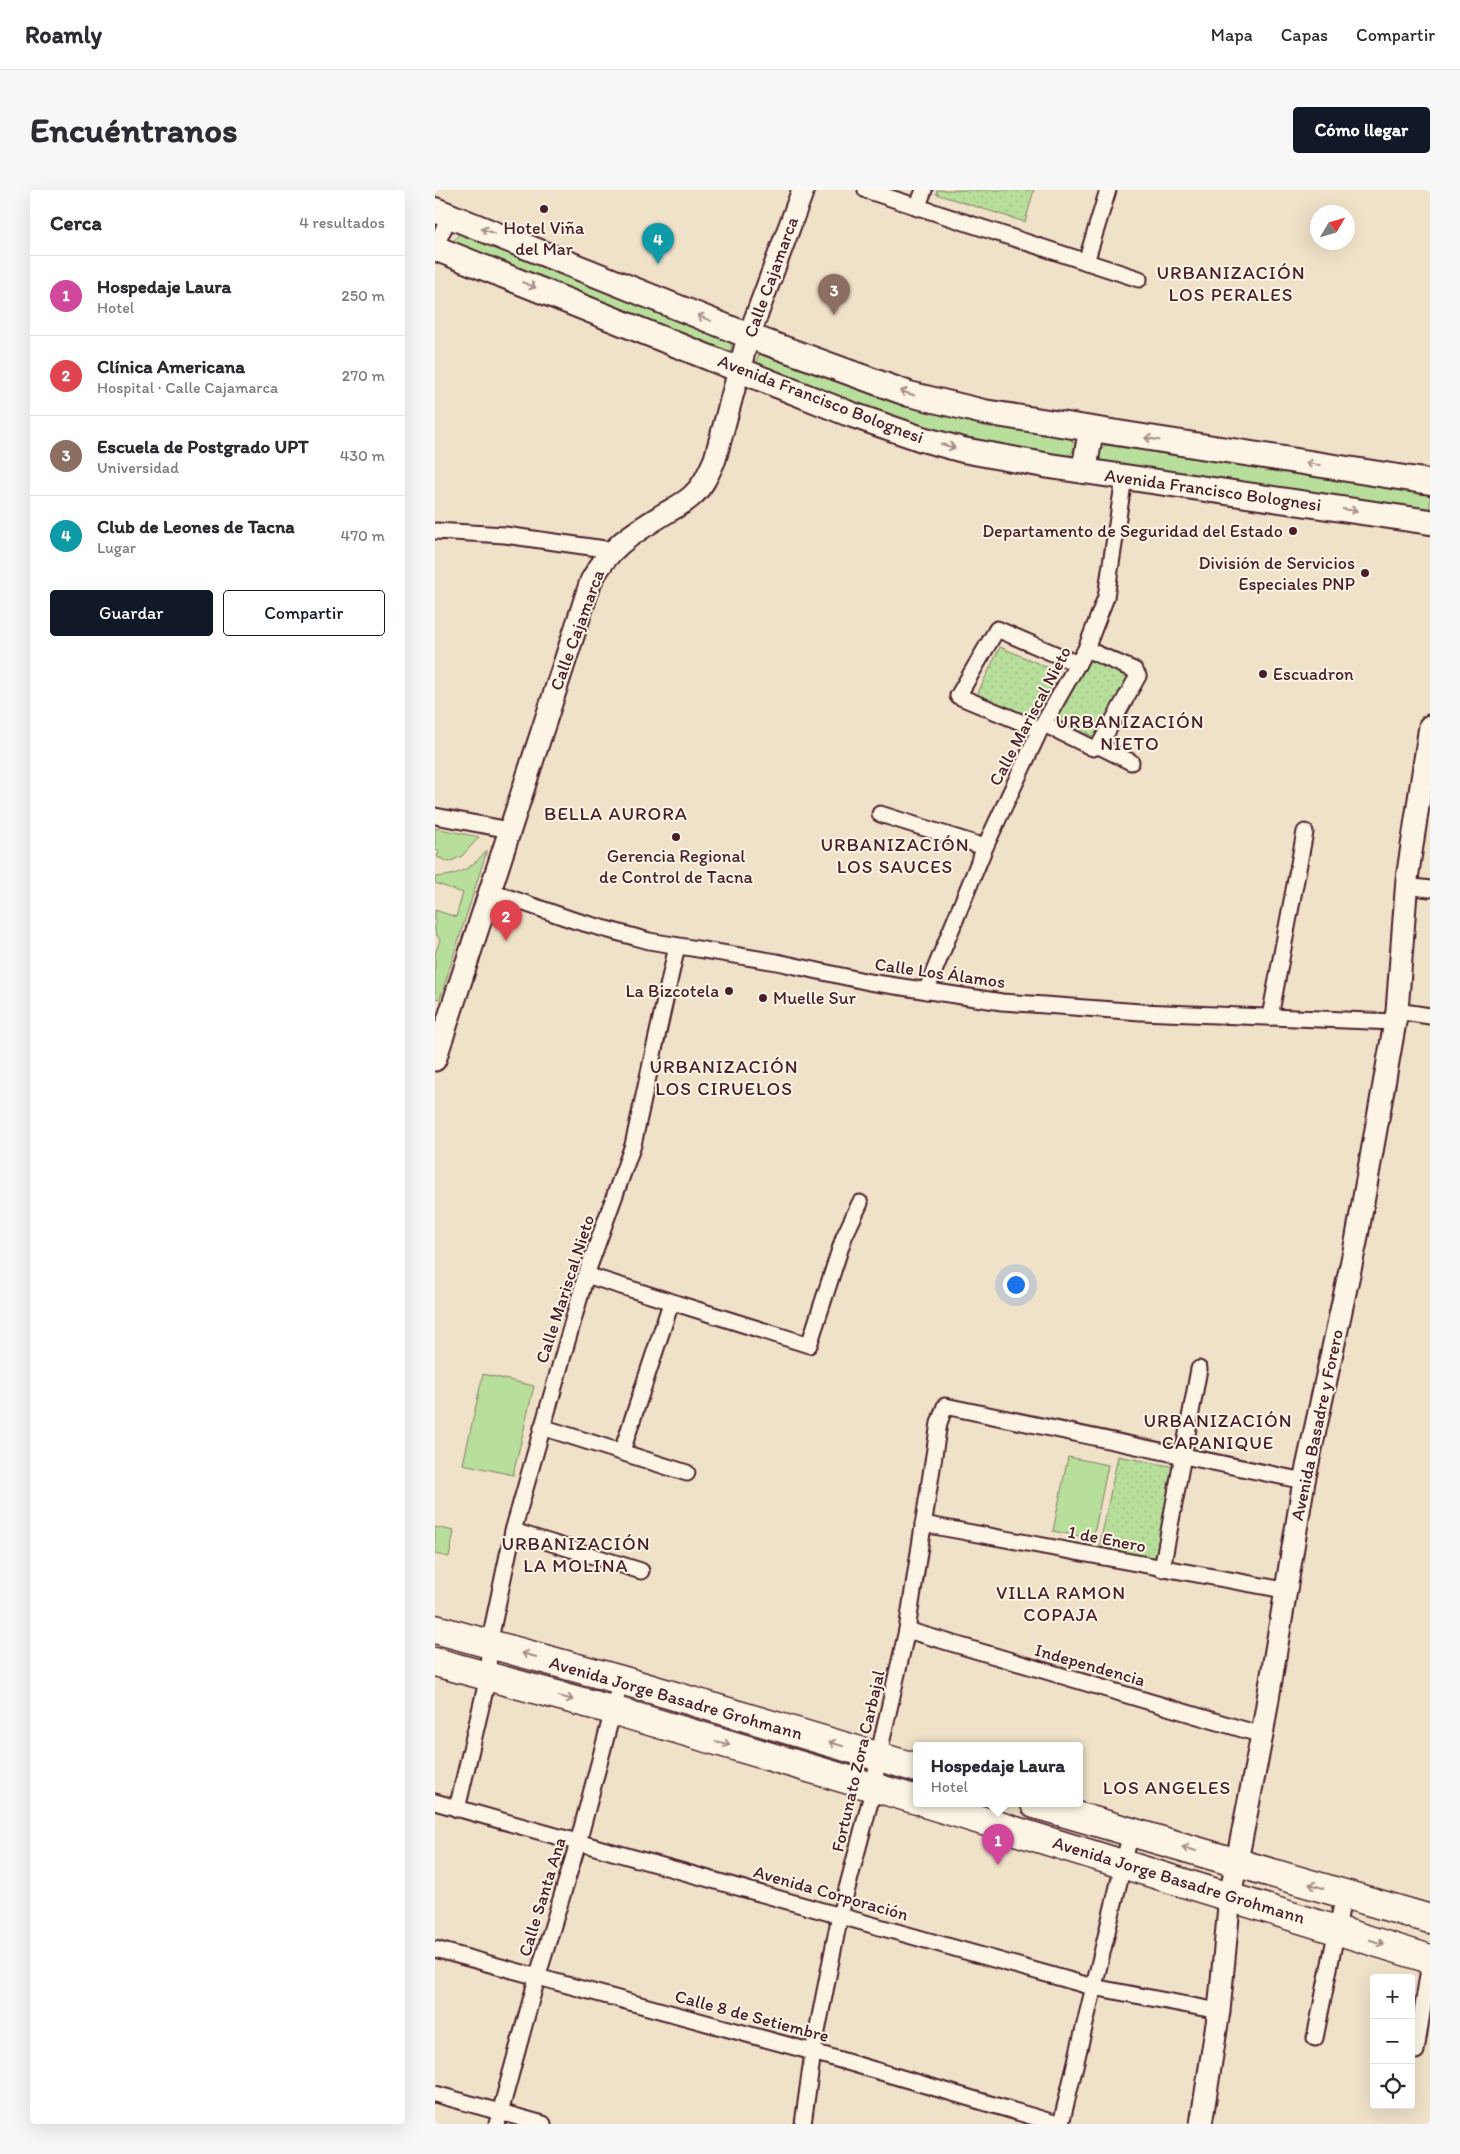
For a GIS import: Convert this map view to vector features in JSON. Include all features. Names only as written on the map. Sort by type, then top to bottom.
[{"type":"highway","name":"Avenida Jorge Basadre Grohmann","points":[[435,1629],[621,1680],[913,1767]]},
{"type":"highway","name":"Avenida Jorge Basadre Grohmann","points":[[435,1662],[613,1710],[913,1799]]},
{"type":"highway","name":"Avenida Jorge Basadre Grohmann","points":[[938,1807],[1337,1929],[1430,1960]]},
{"type":"highway","name":"Avenida Jorge Basadre Grohmann","points":[[1045,1807],[1430,1919]]},
{"type":"main road","name":"Avenida Francisco Bolognesi","points":[[442,213],[749,336],[909,394],[985,412],[1091,430],[1430,482]]},
{"type":"main road","name":"Avenida Francisco Bolognesi","points":[[435,248],[739,368],[847,413],[922,439],[963,450],[1124,478],[1430,522]]},
{"type":"main road","points":[[1084,471],[1091,430]]},
{"type":"street","name":"Calle Cajamarca","points":[[435,1060],[584,599],[599,565],[611,550],[692,496],[702,485],[715,459],[749,336],[803,190]]},
{"type":"street","points":[[867,190],[917,208],[1139,279]]},
{"type":"street","points":[[917,208],[923,190]]},
{"type":"street","points":[[1086,262],[1108,190]]},
{"type":"street","points":[[435,248],[442,213]]},
{"type":"street","name":"Calle Mariscal Nieto","points":[[926,990],[985,847],[1042,727],[1086,649],[1106,597],[1124,478]]},
{"type":"street","points":[[435,531],[505,535],[611,550]]},
{"type":"street","points":[[1078,664],[997,629],[958,696],[1093,748],[1099,746],[1138,676],[1134,670],[1086,649]]},
{"type":"street","name":"Avenida Basadre y Forero","points":[[1201,2124],[1219,2011],[1230,1896],[1262,1735],[1284,1590],[1304,1481],[1356,1242],[1396,1016],[1406,886],[1430,726]]},
{"type":"street","points":[[1099,746],[1131,762]]},
{"type":"street","points":[[881,814],[985,847]]},
{"type":"street","points":[[435,816],[509,830]]},
{"type":"street","points":[[1270,1017],[1305,832]]},
{"type":"street","points":[[1406,886],[1430,889]]},
{"type":"street","name":"Calle Los Álamos","points":[[490,891],[573,920],[649,941],[926,990],[1011,1002],[1131,1011],[1270,1017],[1430,1016]]},
{"type":"street","name":"Calle Mariscal Nieto","points":[[457,1809],[488,1677],[489,1644],[513,1531],[541,1427],[586,1276],[633,1145],[677,946]]},
{"type":"street","points":[[586,1276],[809,1345],[844,1237],[860,1203]]},
{"type":"street","points":[[622,1451],[671,1303]]},
{"type":"street","points":[[1162,1569],[1199,1369]]},
{"type":"street","name":"Fortunato Zora Carbajal","points":[[803,2124],[813,2052],[840,1915],[874,1787],[878,1757],[907,1630],[939,1423],[945,1406],[1184,1457]]},
{"type":"street","points":[[541,1427],[687,1473]]},
{"type":"street","points":[[1184,1457],[1304,1481]]},
{"type":"street","name":"1 de Enero","points":[[923,1524],[1284,1590]]},
{"type":"street","points":[[513,1531],[641,1571]]},
{"type":"street","name":"Independencia","points":[[907,1630],[1262,1735]]},
{"type":"street","name":"Calle Santa Ana","points":[[499,2118],[537,1978],[578,1843],[621,1680]]},
{"type":"street","name":"Avenida Corporación","points":[[435,1802],[1093,1987],[1219,2011]]},
{"type":"street","points":[[1059,2124],[1131,1832]]},
{"type":"street","points":[[1315,2038],[1344,1894]]},
{"type":"street","name":"Calle 8 de Setiembre","points":[[435,1950],[813,2052],[1059,2124]]},
{"type":"street","points":[[1415,2051],[1430,1960]]},
{"type":"street","points":[[435,2094],[499,2118],[543,2124]]},
{"type":"green space","points":[[937,190],[1034,190],[1025,222],[936,194]]},
{"type":"green space","points":[[460,232],[732,338],[731,350],[726,353],[455,245],[454,241]]},
{"type":"green space","points":[[769,352],[927,411],[1069,438],[1075,444],[1073,451],[1068,456],[908,426],[763,369],[756,362],[759,354]]},
{"type":"green space","points":[[1105,445],[1426,494],[1430,496],[1430,515],[1108,465],[1101,461],[1098,454]]},
{"type":"green space","points":[[1000,647],[1058,672],[1035,719],[977,695]]},
{"type":"green space","points":[[1087,659],[1130,676],[1099,739],[1055,719]]},
{"type":"green space","points":[[435,828],[479,837],[462,856],[449,862],[437,857],[439,851],[435,850]]},
{"type":"green space","points":[[487,850],[440,999],[435,998],[435,954],[440,940],[435,932],[435,910],[456,917],[463,893],[435,883],[435,877],[451,875],[464,870],[476,862]]},
{"type":"green space","points":[[483,1374],[534,1386],[513,1475],[463,1464]]},
{"type":"green space","points":[[1118,1456],[1175,1467],[1156,1559],[1099,1549]]},
{"type":"green space","points":[[1068,1457],[1108,1465],[1093,1539],[1053,1531]]},
{"type":"green space","points":[[435,1527],[454,1531],[449,1557],[435,1554]]},
{"type":"place","name":"Hotel Viña del Mar","points":[[544,209]]},
{"type":"place","name":"Club de Leones de Tacna","points":[[658,264]]},
{"type":"place","name":"Escuela de Postgrado UPT","points":[[834,315]]},
{"type":"place","name":"Departamento de Seguridad del Estado","points":[[1293,531]]},
{"type":"place","name":"División de Servicios Especiales PNP","points":[[1365,573]]},
{"type":"place","name":"Escuadron","points":[[1263,674]]},
{"type":"place","name":"Gerencia Regional de Control de Tacna","points":[[676,837]]},
{"type":"place","name":"Clínica Americana","points":[[506,941]]},
{"type":"place","name":"La Bizcotela","points":[[729,991]]},
{"type":"place","name":"Muelle Sur","points":[[763,998]]},
{"type":"place","name":"Hospedaje Laura","points":[[998,1865]]},
{"type":"district","name":"URBANIZACIÓN LOS PERALES","points":[[1231,283]]},
{"type":"district","name":"URBANIZACIÓN NIETO","points":[[1130,732]]},
{"type":"district","name":"BELLA AURORA","points":[[616,813]]},
{"type":"district","name":"URBANIZACIÓN LOS SAUCES","points":[[895,855]]},
{"type":"district","name":"URBANIZACIÓN LOS CIRUELOS","points":[[724,1077]]},
{"type":"district","name":"URBANIZACIÓN CAPANIQUE","points":[[1218,1431]]},
{"type":"district","name":"URBANIZACIÓN LA MOLINA","points":[[576,1554]]},
{"type":"district","name":"VILLA RAMON COPAJA","points":[[1061,1603]]},
{"type":"district","name":"LOS ANGELES","points":[[1167,1787]]}]
